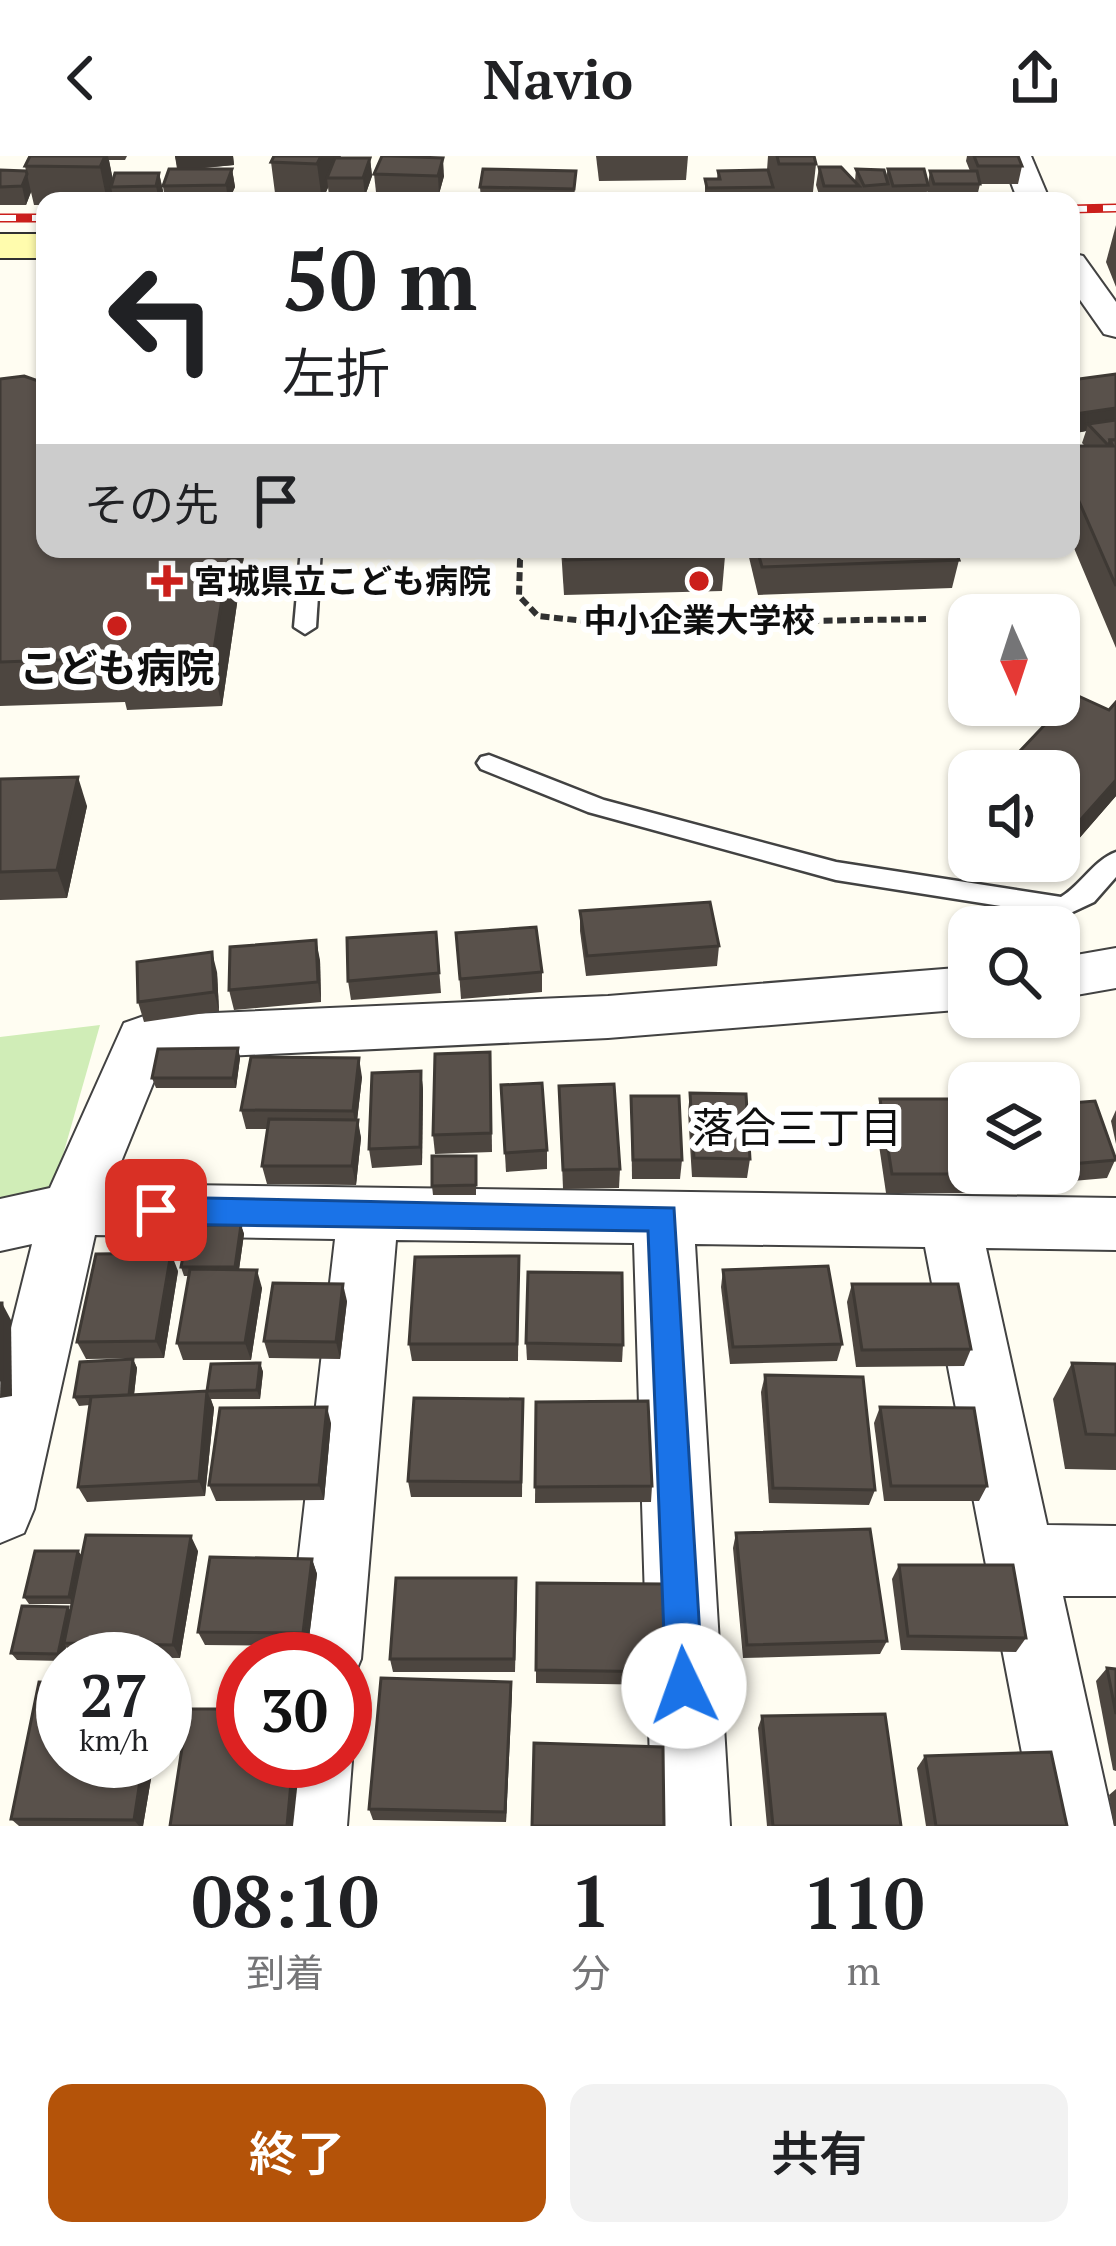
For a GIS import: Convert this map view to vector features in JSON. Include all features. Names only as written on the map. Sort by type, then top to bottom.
[{"type":"street","points":[[1016,156],[1030,192]]},
{"type":"street","points":[[0,246],[36,246]]},
{"type":"street","points":[[1080,275],[1113,319]]},
{"type":"street","points":[[1080,974],[1116,968]]},
{"type":"street","points":[[0,1509],[71,1209],[144,1038],[608,1017],[948,990]]},
{"type":"street","points":[[0,1225],[71,1209],[1116,1224]]},
{"type":"street","points":[[327,1632],[368,1214]]},
{"type":"street","points":[[663,1218],[691,1826]]},
{"type":"street","points":[[950,1222],[1075,1826]]},
{"type":"street","points":[[1020,1561],[1116,1561]]},
{"type":"street","points":[[308,1826],[312,1788]]},
{"type":"lane","points":[[305,627],[309,558]]},
{"type":"lane","points":[[489,763],[597,806],[836,872],[1064,908],[1085,895],[1116,861]]},
{"type":"path","points":[[522,558],[519,596],[538,616],[613,624],[926,619]]},
{"type":"green space","points":[[100,1025],[51,1197],[0,1207],[0,1037]]},
{"type":"building","points":[[30,156],[105,156],[100,167],[25,166]]},
{"type":"building","points":[[274,156],[321,156],[317,164],[271,162]]},
{"type":"building","points":[[382,156],[443,158],[438,176],[374,174]]},
{"type":"building","points":[[777,156],[814,156],[816,164],[779,164]]},
{"type":"building","points":[[974,156],[1018,156],[1022,166],[978,166]]},
{"type":"building","points":[[335,158],[370,158],[363,178],[327,178]]},
{"type":"building","points":[[819,167],[841,167],[859,186],[824,186]]},
{"type":"building","points":[[169,169],[232,169],[226,185],[163,186]]},
{"type":"building","points":[[483,169],[576,171],[574,189],[480,187]]},
{"type":"building","points":[[856,169],[884,170],[888,184],[864,186]]},
{"type":"building","points":[[888,169],[924,169],[928,185],[893,186]]},
{"type":"building","points":[[0,170],[27,174],[22,186],[0,187]]},
{"type":"building","points":[[768,170],[773,187],[707,188],[705,179],[720,179],[718,171]]},
{"type":"building","points":[[930,171],[977,171],[980,184],[934,184]]},
{"type":"building","points":[[115,173],[159,173],[156,186],[111,187]]},
{"type":"building","points":[[1116,374],[1116,408],[1080,413],[1080,379]]},
{"type":"building","name":"こども病院","points":[[24,376],[36,380],[36,558],[229,558],[212,662],[115,666],[115,658],[0,662],[0,379]]},
{"type":"building","points":[[1116,420],[1116,440],[1110,440],[1109,446],[1088,424]]},
{"type":"building","points":[[1110,440],[1116,440],[1116,586],[1080,504],[1080,446],[1113,446]]},
{"type":"building","points":[[760,558],[959,560],[762,567]]},
{"type":"building","points":[[1080,697],[1109,710],[1116,702],[1116,780],[1080,820],[1080,750],[1021,750],[1044,726],[1080,726]]},
{"type":"building","points":[[78,777],[57,870],[0,872],[0,779]]},
{"type":"building","points":[[710,902],[719,946],[587,956],[580,911]]},
{"type":"building","points":[[536,927],[542,972],[460,979],[456,933]]},
{"type":"building","points":[[436,932],[439,973],[348,981],[347,938]]},
{"type":"building","points":[[316,940],[318,982],[229,990],[230,947]]},
{"type":"building","points":[[212,952],[214,992],[138,1002],[137,962]]},
{"type":"building","points":[[238,1048],[233,1078],[152,1078],[158,1049]]},
{"type":"building","points":[[490,1052],[491,1133],[433,1135],[435,1054]]},
{"type":"building","points":[[251,1057],[359,1058],[353,1111],[241,1110]]},
{"type":"building","points":[[421,1071],[420,1147],[369,1149],[372,1073]]},
{"type":"building","points":[[542,1083],[547,1150],[505,1153],[501,1085]]},
{"type":"building","points":[[614,1084],[620,1169],[563,1170],[559,1086]]},
{"type":"building","points":[[690,1093],[746,1094],[750,1159],[694,1158]]},
{"type":"building","points":[[631,1096],[679,1096],[682,1160],[633,1160]]},
{"type":"building","points":[[880,1099],[948,1099],[948,1174],[892,1174]]},
{"type":"building","points":[[1095,1101],[1116,1160],[1080,1163],[1080,1102]]},
{"type":"building","points":[[269,1119],[358,1120],[352,1166],[262,1166]]},
{"type":"building","points":[[432,1156],[476,1156],[476,1185],[432,1186]]},
{"type":"building","points":[[189,1225],[241,1225],[235,1267],[181,1267]]},
{"type":"building","points":[[171,1253],[156,1341],[77,1342],[96,1254]]},
{"type":"building","points":[[519,1256],[517,1344],[409,1344],[415,1257]]},
{"type":"building","points":[[828,1266],[842,1344],[733,1347],[723,1270]]},
{"type":"building","points":[[190,1269],[257,1270],[245,1343],[177,1343]]},
{"type":"building","points":[[528,1272],[622,1273],[623,1345],[526,1343]]},
{"type":"building","points":[[273,1283],[343,1284],[336,1342],[264,1341]]},
{"type":"building","points":[[852,1284],[958,1284],[971,1349],[862,1350]]},
{"type":"building","points":[[0,1303],[2,1379],[0,1380]]},
{"type":"building","points":[[133,1359],[129,1395],[74,1397],[80,1362]]},
{"type":"building","points":[[260,1363],[257,1390],[207,1391],[211,1364]]},
{"type":"building","points":[[1072,1363],[1116,1364],[1116,1435],[1086,1434]]},
{"type":"building","points":[[765,1375],[863,1377],[875,1490],[773,1488]]},
{"type":"building","points":[[207,1391],[199,1481],[78,1487],[91,1397]]},
{"type":"building","points":[[414,1398],[523,1399],[521,1482],[408,1481]]},
{"type":"building","points":[[648,1401],[652,1486],[535,1487],[536,1402]]},
{"type":"building","points":[[327,1407],[319,1485],[209,1485],[220,1408]]},
{"type":"building","points":[[880,1407],[974,1408],[987,1486],[891,1486]]},
{"type":"building","points":[[870,1529],[887,1641],[747,1645],[736,1533]]},
{"type":"building","points":[[86,1535],[191,1536],[175,1632],[66,1632]]},
{"type":"building","points":[[35,1551],[78,1551],[69,1597],[24,1597]]},
{"type":"building","points":[[210,1557],[312,1559],[303,1632],[198,1632]]},
{"type":"building","points":[[899,1565],[1013,1565],[1026,1638],[908,1636]]},
{"type":"building","points":[[396,1578],[516,1578],[514,1659],[390,1659]]},
{"type":"building","points":[[537,1583],[664,1584],[667,1672],[536,1670]]},
{"type":"building","points":[[22,1606],[68,1607],[63,1632],[36,1632],[36,1654],[11,1653]]},
{"type":"building","points":[[1107,1668],[1116,1669],[1116,1714]]},
{"type":"building","points":[[381,1678],[511,1682],[505,1812],[369,1809]]},
{"type":"building","points":[[36,1697],[36,1788],[139,1788],[134,1820],[11,1819]]},
{"type":"building","points":[[192,1709],[216,1709],[216,1788],[291,1788],[287,1826],[170,1826],[176,1788],[192,1788]]},
{"type":"building","points":[[885,1714],[901,1826],[773,1826],[762,1716]]},
{"type":"building","points":[[534,1743],[663,1747],[664,1826],[532,1826]]},
{"type":"building","points":[[1051,1752],[1067,1826],[936,1826],[925,1756]]},
{"type":"railway","points":[[1080,209],[1116,208]]},
{"type":"railway","points":[[0,218],[36,218]]},
{"type":"place","name":"宮城県立こども病院","points":[[167,581]]},
{"type":"place","name":"中小企業大学校","points":[[699,581]]},
{"type":"place","name":"こども病院","points":[[117,626]]},
{"type":"district","name":"落合三丁目","points":[[797,1128]]},
{"type":"route","points":[[156,1210],[663,1218],[684,1686]]}]
